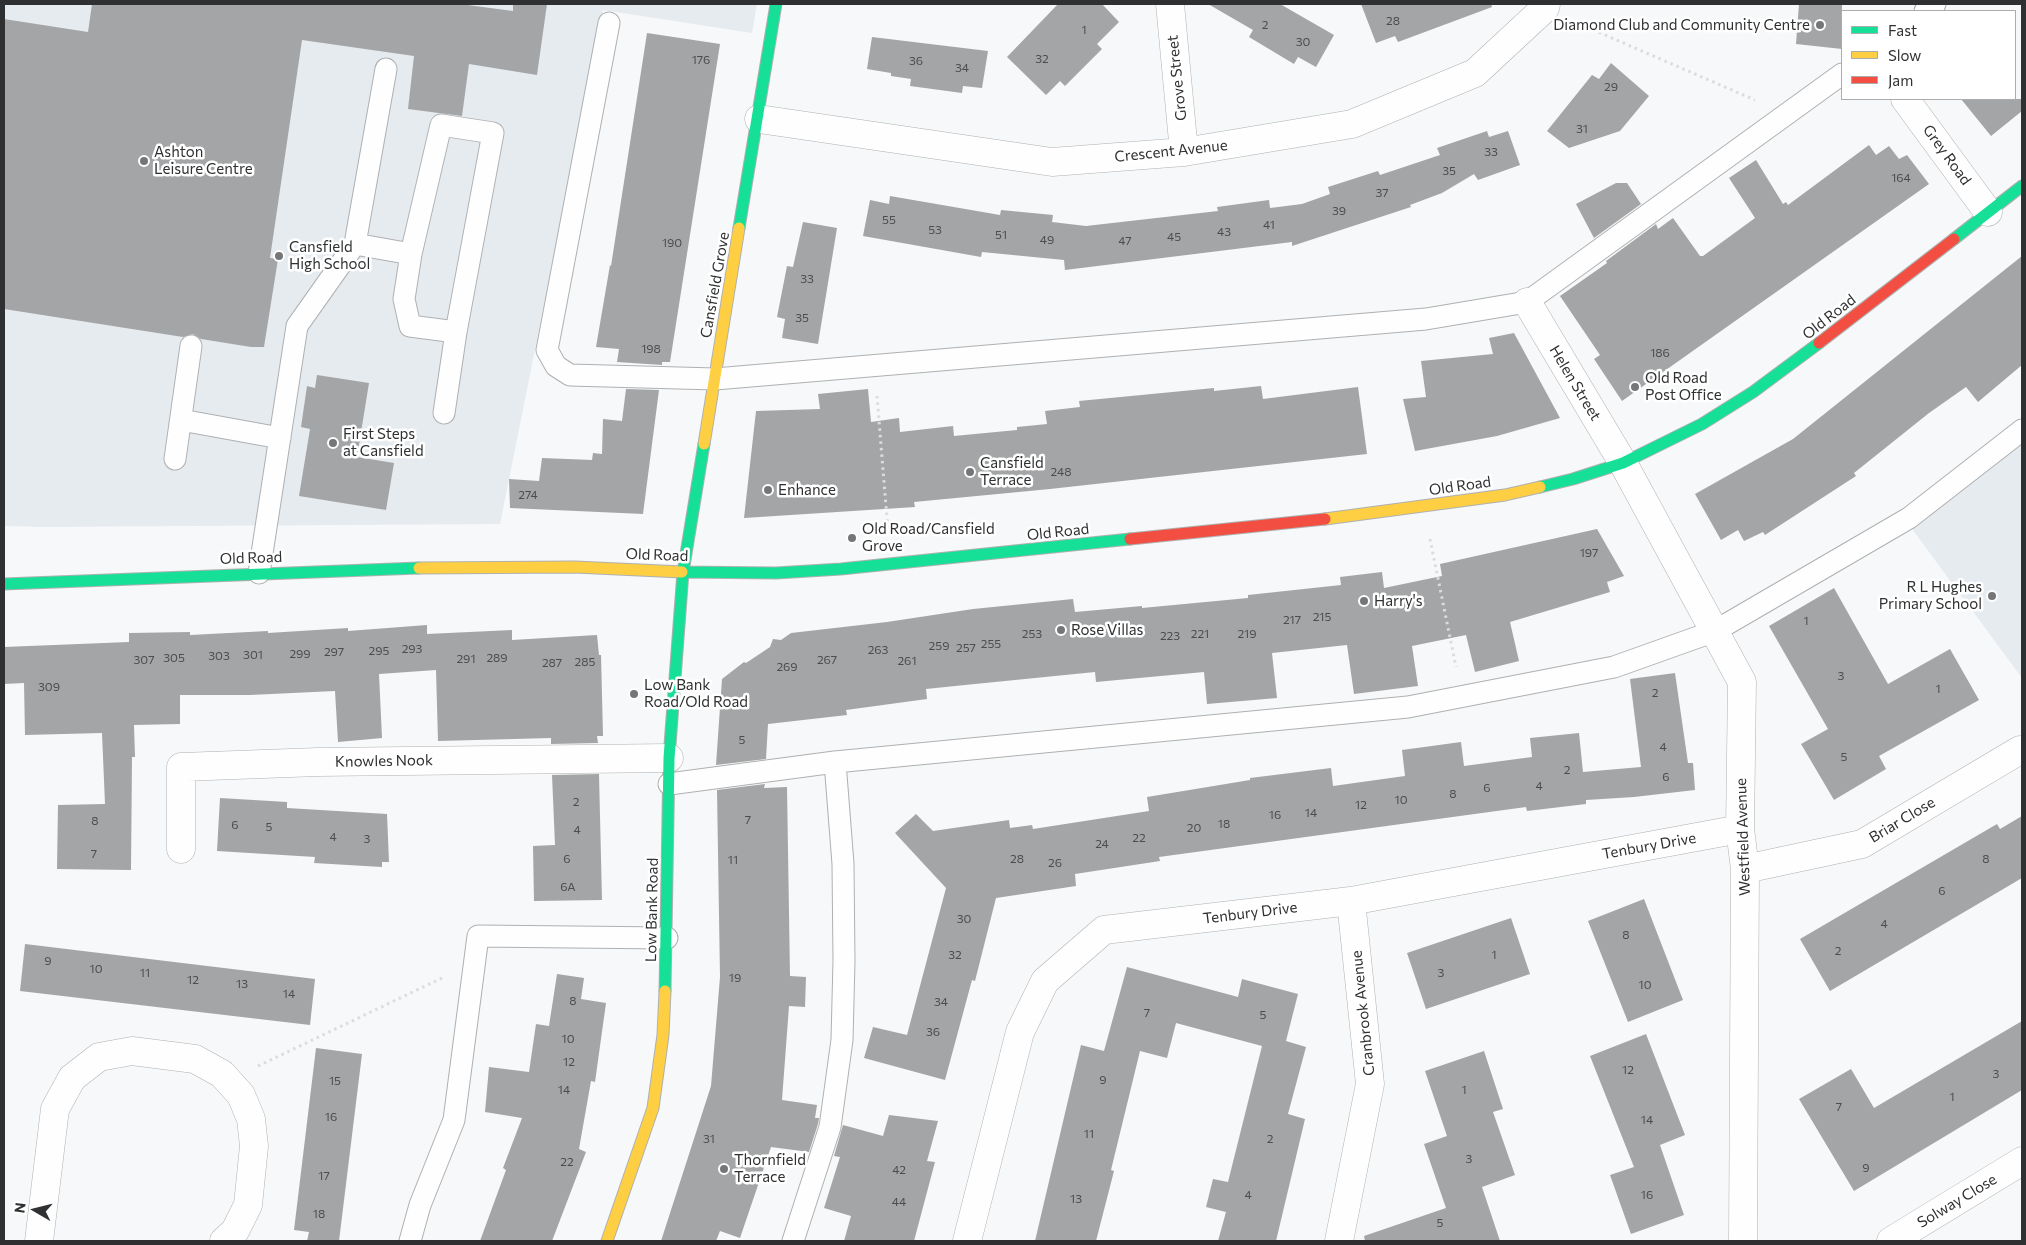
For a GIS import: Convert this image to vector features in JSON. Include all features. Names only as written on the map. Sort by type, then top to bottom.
[{"type":"street","name":"Cansfield Grove","points":[[683,572],[759,119],[776,4]]},
{"type":"street","name":"Grove Street","points":[[1170,4],[1184,152]]},
{"type":"street","name":"Crescent Avenue","points":[[759,119],[1052,162],[1184,152],[1352,124],[1475,73],[1545,6]]},
{"type":"street","name":"Grey Road","points":[[1906,100],[1988,212]]},
{"type":"street","name":"Old Road","points":[[4,584],[260,572],[464,566],[776,573],[891,564],[1341,518],[1505,495],[1573,479],[1623,463],[1702,424],[1753,392],[1804,355],[2022,186]]},
{"type":"street","name":"Helen Street","points":[[1527,302],[1623,463]]},
{"type":"street","name":"Westfield Avenue","points":[[1623,463],[1742,682],[1740,829],[1745,869],[1743,1241]]},
{"type":"street","name":"Low Bank Road","points":[[607,1241],[653,1108],[663,1035],[668,938],[669,771],[683,572]]},
{"type":"street","name":"Briar Close","points":[[1745,869],[1862,844],[2020,750]]},
{"type":"street","name":"Knowles Nook","points":[[181,849],[181,767],[318,762],[669,771]]},
{"type":"street","name":"Tenbury Drive","points":[[967,1241],[1020,1032],[1045,981],[1104,930],[1351,901],[1740,829]]},
{"type":"street","name":"Cranbrook Avenue","points":[[1339,1241],[1370,1084],[1351,901]]},
{"type":"street","points":[[39,1241],[55,1109],[72,1078],[99,1057],[132,1051],[196,1059],[222,1074],[241,1096],[251,1119],[254,1146],[248,1204],[235,1231],[224,1241]]},
{"type":"street","name":"Solway Close","points":[[1891,1241],[2022,1161]]},
{"type":"lane","points":[[609,23],[547,350],[556,366],[570,375],[715,379],[1426,319],[1527,302],[1841,75]]},
{"type":"lane","points":[[260,572],[297,326],[355,244],[386,69]]},
{"type":"lane","points":[[444,413],[456,332],[493,133],[441,125],[411,254],[404,299],[410,326],[456,332]]},
{"type":"lane","points":[[355,244],[411,254]]},
{"type":"lane","points":[[174,459],[190,346]]},
{"type":"lane","points":[[181,420],[280,438]]},
{"type":"lane","points":[[669,771],[835,762],[1408,706],[1614,667],[1715,631],[1909,518],[2022,430]]},
{"type":"lane","points":[[793,1241],[830,1127],[842,1040],[844,962],[843,864],[835,762]]},
{"type":"lane","points":[[410,1241],[420,1205],[454,1120],[478,936],[668,938]]},
{"type":"path","points":[[1545,6],[1787,114]]},
{"type":"path","points":[[874,366],[891,564]]},
{"type":"path","points":[[1424,506],[1462,696]]},
{"type":"path","points":[[228,1080],[474,963]]},
{"type":"shaded area","name":"Cansfield High School","points":[[4,4],[757,4],[752,33],[603,10],[500,524],[43,527],[4,526]]},
{"type":"shaded area","name":"R L Hughes Primary School","points":[[2022,426],[2022,678],[1901,514]]},
{"type":"building","name":"Ashton Leisure Centre","points":[[92,4],[460,4],[513,11],[513,4],[547,4],[537,75],[469,64],[462,116],[408,109],[414,56],[302,40],[270,258],[278,259],[264,347],[251,347],[201,339],[193,334],[183,337],[4,309],[4,19],[88,32]]},
{"type":"building","points":[[1058,4],[1102,4],[1119,22],[1097,44],[1102,49],[1065,86],[1060,81],[1046,95],[1007,57]]},
{"type":"building","points":[[1208,4],[1280,4],[1334,35],[1316,67],[1298,57],[1294,64],[1249,37],[1253,30]]},
{"type":"building","points":[[1361,4],[1491,4],[1492,7],[1398,42],[1395,36],[1376,43]]},
{"type":"building","name":"Diamond Club and Community Centre","points":[[1799,4],[1842,4],[1841,49],[1796,44]]},
{"type":"building","points":[[647,33],[720,44],[670,362],[662,362],[662,365],[617,362],[619,349],[596,347],[611,266]]},
{"type":"building","points":[[872,37],[988,51],[982,88],[963,86],[962,93],[910,86],[911,79],[891,76],[891,73],[867,69]]},
{"type":"building","points":[[1611,63],[1649,96],[1620,131],[1569,148],[1547,131],[1592,75],[1599,79]]},
{"type":"building","points":[[2022,99],[2022,111],[1991,136],[1962,100]]},
{"type":"building","points":[[1487,131],[1489,137],[1508,131],[1520,165],[1478,180],[1474,174],[1442,193],[1410,205],[1411,207],[1292,246],[1292,242],[1065,270],[1064,260],[982,252],[981,257],[863,236],[870,200],[889,204],[890,196],[1000,215],[1001,210],[1053,215],[1052,222],[1086,226],[1218,211],[1217,207],[1269,200],[1270,208],[1302,204],[1330,194],[1328,187],[1378,171],[1380,175],[1440,155],[1437,148]]},
{"type":"building","points":[[1869,145],[1876,155],[1889,146],[1899,159],[1907,155],[1929,184],[1622,401],[1594,359],[1600,355],[1560,296],[1607,263],[1606,261],[1656,224],[1658,229],[1673,218],[1700,256],[1703,256],[1755,218],[1729,178],[1756,160],[1783,204],[1786,202],[1788,205]]},
{"type":"building","points":[[1616,183],[1627,183],[1641,204],[1594,238],[1576,204]]},
{"type":"building","points":[[803,222],[837,228],[818,344],[782,338],[785,319],[777,317],[787,266],[793,267]]},
{"type":"building","points":[[2022,256],[2022,365],[1978,402],[1966,387],[1929,413],[1854,473],[1856,476],[1765,535],[1763,532],[1744,541],[1738,530],[1721,540],[1695,494],[1793,439]]},
{"type":"building","points":[[1514,333],[1560,418],[1497,436],[1415,451],[1403,399],[1426,397],[1421,361],[1493,354],[1489,338]]},
{"type":"building","name":"First Steps at Cansfield","points":[[317,375],[369,383],[357,457],[394,463],[386,510],[299,496],[310,429],[301,427],[307,386],[315,388]]},
{"type":"building","points":[[1261,386],[1263,399],[1358,387],[1367,454],[914,502],[915,507],[744,518],[756,411],[820,409],[818,394],[868,389],[871,422],[899,418],[900,432],[953,426],[954,436],[1017,430],[1017,427],[1047,424],[1045,411],[1080,407],[1079,401],[1214,388],[1214,391]]},
{"type":"building","points":[[626,389],[659,390],[643,514],[510,508],[509,479],[539,481],[542,458],[592,460],[593,453],[602,454],[603,419],[622,421]]},
{"type":"building","points":[[1597,529],[1624,576],[1607,582],[1610,592],[1510,622],[1519,661],[1475,672],[1466,635],[1412,646],[1418,686],[1354,694],[1347,645],[1272,653],[1277,698],[1207,704],[1204,672],[1096,682],[1095,672],[926,689],[927,699],[846,710],[847,715],[768,724],[766,759],[716,765],[722,679],[744,662],[746,663],[770,647],[773,639],[781,640],[791,633],[887,622],[973,609],[1073,599],[1075,612],[1248,598],[1248,595],[1341,585],[1340,577],[1382,572],[1384,588],[1442,576],[1440,564]]},
{"type":"building","points":[[1834,588],[1888,684],[1950,649],[1979,700],[1879,756],[1886,769],[1834,800],[1801,744],[1828,729],[1769,626]]},
{"type":"building","points":[[427,625],[427,634],[512,630],[512,640],[597,635],[599,655],[601,655],[603,736],[597,736],[598,743],[551,744],[551,738],[438,741],[436,670],[379,674],[382,738],[338,742],[335,691],[250,695],[180,695],[180,724],[134,725],[135,757],[132,757],[131,870],[57,869],[58,805],[105,804],[102,733],[25,735],[24,683],[4,684],[4,647],[129,642],[129,633],[190,632],[190,635],[348,628],[348,631]]},
{"type":"building","points":[[1675,673],[1688,763],[1693,763],[1695,790],[1586,800],[1586,804],[1527,811],[1526,807],[1159,857],[1160,861],[1075,874],[1076,886],[996,898],[975,981],[972,980],[945,1080],[864,1058],[873,1027],[907,1035],[946,888],[895,833],[916,814],[933,831],[1009,820],[1010,828],[1032,825],[1033,829],[1149,811],[1147,797],[1250,780],[1250,778],[1331,768],[1333,786],[1405,776],[1402,750],[1461,742],[1464,766],[1532,757],[1530,738],[1579,733],[1583,772],[1641,767],[1630,679]]},
{"type":"building","points":[[599,774],[602,900],[534,901],[533,846],[555,845],[552,775]]},
{"type":"building","points":[[765,784],[764,788],[787,787],[790,976],[806,977],[805,1007],[789,1006],[782,1100],[817,1105],[815,1118],[819,1118],[818,1124],[809,1152],[771,1147],[740,1238],[720,1231],[716,1241],[661,1241],[711,1086],[720,977],[717,790]]},
{"type":"building","points":[[220,798],[287,802],[287,808],[387,814],[389,862],[382,862],[382,867],[314,863],[315,857],[217,851]]},
{"type":"building","points":[[2022,816],[2022,878],[1830,991],[1800,939],[1997,824],[2000,829]]},
{"type":"building","points":[[1644,899],[1683,1000],[1628,1022],[1588,921]]},
{"type":"building","points":[[1511,918],[1530,974],[1426,1009],[1407,953]]},
{"type":"building","points":[[25,944],[315,979],[310,1025],[20,991]]},
{"type":"building","points":[[1127,967],[1238,997],[1242,979],[1298,994],[1286,1041],[1306,1047],[1288,1114],[1305,1119],[1276,1241],[1218,1241],[1226,1212],[1206,1207],[1213,1179],[1228,1182],[1262,1046],[1176,1023],[1167,1058],[1140,1051],[1111,1170],[1114,1171],[1096,1241],[1035,1241],[1081,1045],[1104,1051]]},
{"type":"building","points":[[557,974],[584,978],[581,999],[606,1003],[595,1082],[591,1081],[579,1149],[586,1152],[552,1241],[480,1241],[506,1170],[503,1168],[522,1118],[485,1112],[489,1067],[529,1072],[536,1024],[549,1026]]},
{"type":"building","points":[[2022,1021],[2022,1090],[1854,1191],[1799,1099],[1851,1069],[1874,1108]]},
{"type":"building","points":[[1646,1034],[1685,1135],[1660,1145],[1684,1215],[1631,1234],[1610,1175],[1634,1167],[1590,1056]]},
{"type":"building","points":[[316,1048],[362,1054],[339,1241],[307,1241],[309,1232],[294,1230]]},
{"type":"building","points":[[1484,1051],[1503,1109],[1493,1112],[1515,1175],[1482,1187],[1500,1241],[1365,1241],[1364,1236],[1446,1208],[1424,1144],[1447,1136],[1425,1071]]},
{"type":"building","points":[[889,1115],[938,1121],[927,1161],[935,1162],[914,1241],[844,1241],[851,1216],[824,1208],[840,1157],[834,1156],[843,1125],[883,1136]]},
{"type":"traffic: fast","points":[[739,228],[776,4]]},
{"type":"traffic: fast","points":[[1954,239],[2022,186]]},
{"type":"traffic: fast","points":[[1540,487],[1623,463],[1702,424],[1753,392],[1819,343]]},
{"type":"traffic: fast","points":[[665,991],[669,758],[683,572],[704,444]]},
{"type":"traffic: fast","points":[[682,572],[776,573],[841,569],[1130,539]]},
{"type":"traffic: fast","points":[[4,584],[419,568]]},
{"type":"traffic: slow","points":[[704,444],[739,228]]},
{"type":"traffic: slow","points":[[1325,519],[1505,495],[1540,487]]},
{"type":"traffic: slow","points":[[419,568],[575,567],[682,572]]},
{"type":"traffic: slow","points":[[607,1241],[653,1108],[663,1035],[665,991]]},
{"type":"traffic: jam","points":[[1819,343],[1954,239]]},
{"type":"traffic: jam","points":[[1130,539],[1325,519]]},
{"type":"place","name":"Diamond Club and Community Centre","points":[[1820,25]]},
{"type":"place","name":"Ashton Leisure Centre","points":[[144,161]]},
{"type":"place","name":"Cansfield High School","points":[[279,256]]},
{"type":"place","name":"Old Road Post Office","points":[[1635,387]]},
{"type":"place","name":"First Steps at Cansfield","points":[[333,443]]},
{"type":"place","name":"Cansfield Terrace","points":[[970,472]]},
{"type":"place","name":"Enhance","points":[[768,490]]},
{"type":"place","name":"Old Road/Cansfield Grove","points":[[852,538]]},
{"type":"place","name":"R L Hughes Primary School","points":[[1992,596]]},
{"type":"place","name":"Harry's","points":[[1364,601]]},
{"type":"place","name":"Rose Villas","points":[[1061,630]]},
{"type":"place","name":"Low Bank Road/Old Road","points":[[634,694]]},
{"type":"place","name":"Thornfield Terrace","points":[[724,1169]]}]
